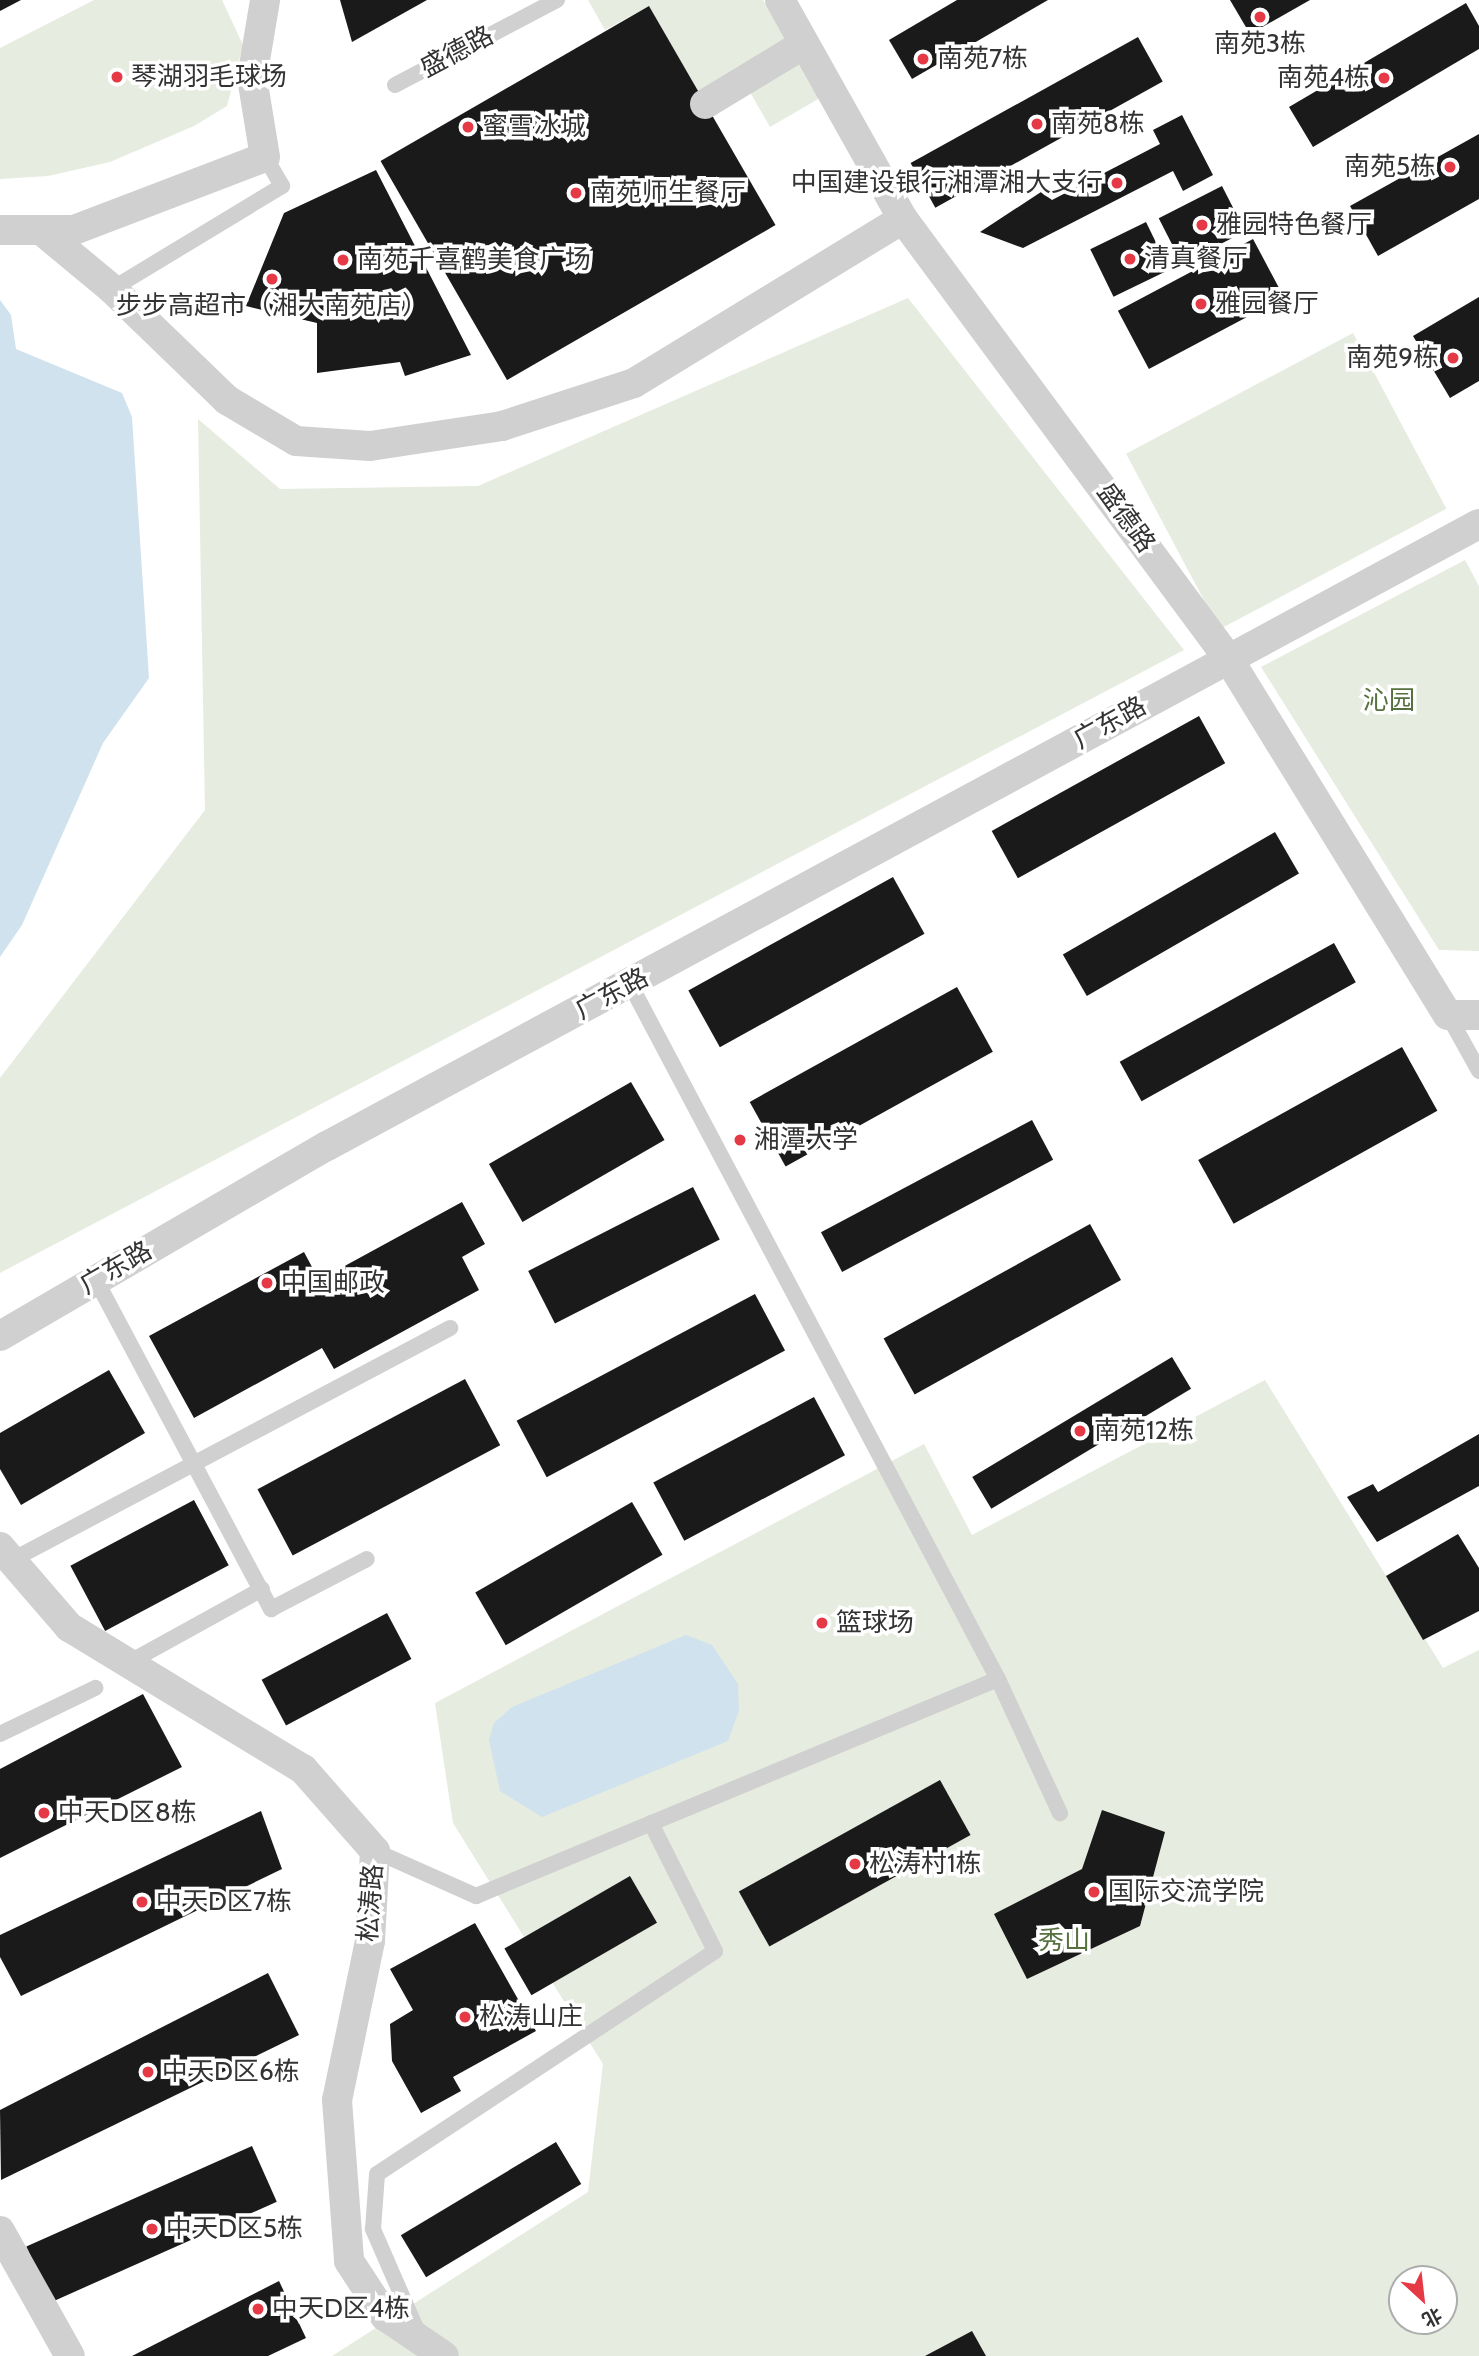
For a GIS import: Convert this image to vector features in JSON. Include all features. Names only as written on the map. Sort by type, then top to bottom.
[{"type":"street","points":[[0,230],[74,230],[265,157],[252,78],[265,0]]},
{"type":"street","name":"盛德路","points":[[780,0],[903,219],[1228,658],[1448,1016]]},
{"type":"street","points":[[705,104],[804,44]]},
{"type":"street","points":[[41,230],[113,289],[227,400],[296,441],[370,446],[502,426],[634,383],[903,219]]},
{"type":"street","name":"广东路","points":[[0,1336],[327,1146],[1479,524]]},
{"type":"street","points":[[1448,1016],[1479,1015]]},
{"type":"street","name":"松涛路","points":[[6,1553],[69,1627],[303,1769],[374,1851],[370,1941],[337,2100],[349,2261],[385,2316],[434,2350]]},
{"type":"street","points":[[0,2231],[70,2356]]},
{"type":"lane","name":"盛德路","points":[[395,85],[556,0]]},
{"type":"lane","points":[[113,289],[158,257],[282,186],[265,157]]},
{"type":"lane","points":[[630,984],[998,1679],[1060,1813]]},
{"type":"lane","points":[[1448,1016],[1479,1071]]},
{"type":"lane","points":[[96,1280],[271,1609],[367,1559]]},
{"type":"lane","points":[[6,1553],[194,1463],[450,1328]]},
{"type":"lane","points":[[128,1663],[261,1589]]},
{"type":"lane","points":[[374,1851],[476,1896],[998,1679]]},
{"type":"lane","points":[[0,1734],[95,1688]]},
{"type":"lane","points":[[434,2350],[373,2229],[377,2174],[715,1951],[650,1823]]},
{"type":"green space","name":"琴湖羽毛球场","points":[[94,0],[222,0],[243,45],[227,106],[194,126],[110,162],[48,176],[0,179],[0,48]]},
{"type":"green space","points":[[588,0],[763,0],[820,98],[770,127],[743,80],[705,104],[649,6],[605,30]]},
{"type":"green space","points":[[908,298],[1184,650],[0,1273],[0,1078],[205,810],[198,419],[280,489],[478,486]]},
{"type":"green space","points":[[1353,333],[1446,509],[1220,629],[1126,454]]},
{"type":"green space","name":"沁园","points":[[1465,560],[1479,586],[1479,951],[1439,950],[1261,667]]},
{"type":"green space","name":"秀山","points":[[1265,1380],[1443,1668],[1479,1650],[1479,2356],[332,2356],[588,2192],[603,2064],[453,1823],[435,1703],[924,1444],[972,1535]]},
{"type":"water","points":[[0,300],[11,315],[16,349],[122,393],[132,417],[149,678],[103,743],[22,925],[0,957]]},
{"type":"water","points":[[686,1635],[712,1645],[738,1684],[739,1711],[728,1741],[542,1817],[500,1791],[489,1740],[494,1723],[512,1707]]},
{"type":"building","points":[[0,0],[21,0],[0,11]]},
{"type":"building","points":[[340,0],[427,0],[352,42]]},
{"type":"building","name":"南苑7栋","points":[[957,0],[1048,0],[912,79],[889,40]]},
{"type":"building","name":"南苑3栋","points":[[1230,0],[1310,0],[1250,34]]},
{"type":"building","name":"南苑4栋","points":[[1466,3],[1479,26],[1479,49],[1313,147],[1289,107]]},
{"type":"building","name":"南苑师生餐厅","points":[[649,6],[776,225],[507,380],[381,161]]},
{"type":"building","name":"南苑8栋","points":[[1138,37],[1163,82],[935,208],[911,163]]},
{"type":"building","name":"中国建设银行湘潭湘大支行","points":[[1182,115],[1213,175],[1183,191],[1173,171],[1023,248],[980,232],[1041,192],[1052,200],[1160,144],[1153,130]]},
{"type":"building","name":"南苑5栋","points":[[1479,134],[1479,199],[1378,256],[1350,206]]},
{"type":"building","name":"南苑千喜鹤美食广场","points":[[376,170],[471,355],[405,376],[400,362],[317,373],[317,323],[246,306],[284,213]]},
{"type":"building","name":"雅园特色餐厅","points":[[1222,186],[1245,231],[1182,264],[1159,218]]},
{"type":"building","name":"清真餐厅","points":[[1146,222],[1169,270],[1114,297],[1090,249]]},
{"type":"building","name":"雅园餐厅","points":[[1253,239],[1284,297],[1149,369],[1118,311]]},
{"type":"building","name":"南苑9栋","points":[[1479,297],[1479,381],[1450,398],[1413,336]]},
{"type":"building","points":[[1199,716],[1225,763],[1018,878],[992,831]]},
{"type":"building","points":[[1275,832],[1299,874],[1087,996],[1063,954]]},
{"type":"building","points":[[893,877],[925,934],[720,1047],[688,990]]},
{"type":"building","points":[[1334,943],[1356,982],[1142,1101],[1120,1062]]},
{"type":"building","points":[[957,987],[993,1052],[786,1167],[750,1102]]},
{"type":"building","points":[[1402,1047],[1437,1111],[1234,1224],[1198,1160]]},
{"type":"building","points":[[631,1082],[664,1140],[522,1222],[489,1164]]},
{"type":"building","points":[[1032,1120],[1053,1160],[842,1272],[821,1232]]},
{"type":"building","points":[[693,1187],[720,1240],[555,1324],[528,1271]]},
{"type":"building","points":[[462,1202],[485,1244],[462,1257],[479,1290],[334,1369],[322,1348],[194,1418],[149,1336],[304,1252],[319,1280]]},
{"type":"building","points":[[1090,1224],[1121,1280],[915,1394],[884,1338]]},
{"type":"building","points":[[755,1294],[785,1351],[547,1477],[517,1421]]},
{"type":"building","name":"南苑12栋","points":[[1172,1357],[1191,1389],[991,1509],[972,1477]]},
{"type":"building","points":[[109,1370],[145,1433],[21,1505],[0,1469],[0,1433]]},
{"type":"building","points":[[465,1379],[500,1445],[293,1556],[258,1489]]},
{"type":"building","points":[[814,1397],[845,1455],[684,1541],[653,1482]]},
{"type":"building","points":[[1479,1434],[1479,1486],[1377,1542],[1347,1497],[1373,1484],[1378,1492]]},
{"type":"building","points":[[194,1500],[229,1565],[105,1631],[70,1566]]},
{"type":"building","points":[[632,1502],[662,1555],[506,1645],[475,1593]]},
{"type":"building","points":[[1458,1534],[1479,1568],[1479,1611],[1423,1640],[1386,1576]]},
{"type":"building","points":[[387,1613],[411,1659],[286,1726],[262,1680]]},
{"type":"building","name":"中天D区8栋","points":[[143,1694],[182,1767],[0,1858],[0,1769]]},
{"type":"building","name":"松涛村1栋","points":[[940,1780],[971,1835],[769,1947],[739,1892]]},
{"type":"building","name":"国际交流学院","points":[[1102,1810],[1165,1832],[1140,1926],[1027,1979],[994,1914],[1082,1869]]},
{"type":"building","name":"中天D区7栋","points":[[261,1811],[282,1869],[21,1996],[0,1957],[0,1935]]},
{"type":"building","name":"松涛山庄","points":[[630,1876],[657,1923],[531,1995],[504,1948]]},
{"type":"building","name":"松涛山庄","points":[[475,1923],[536,2031],[453,2077],[461,2091],[421,2113],[392,2061],[390,2024],[413,2010],[390,1969]]},
{"type":"building","name":"中天D区6栋","points":[[268,1973],[299,2035],[1,2180],[0,2110]]},
{"type":"building","points":[[556,2142],[581,2184],[426,2277],[401,2235]]},
{"type":"building","name":"中天D区5栋","points":[[252,2146],[277,2202],[51,2302],[26,2246]]},
{"type":"building","name":"中天D区4栋","points":[[279,2281],[306,2338],[268,2356],[132,2356]]},
{"type":"building","points":[[972,2331],[986,2356],[925,2356]]},
{"type":"place","name":"南苑3栋","points":[[1260,17]]},
{"type":"place","name":"南苑7栋","points":[[923,59]]},
{"type":"place","name":"琴湖羽毛球场","points":[[117,77]]},
{"type":"place","name":"南苑4栋","points":[[1384,78]]},
{"type":"place","name":"南苑8栋","points":[[1037,124]]},
{"type":"place","name":"蜜雪冰城","points":[[468,127]]},
{"type":"place","name":"南苑5栋","points":[[1450,167]]},
{"type":"place","name":"中国建设银行湘潭湘大支行","points":[[1117,183]]},
{"type":"place","name":"南苑师生餐厅","points":[[576,193]]},
{"type":"place","name":"雅园特色餐厅","points":[[1202,225]]},
{"type":"place","name":"清真餐厅","points":[[1130,259]]},
{"type":"place","name":"南苑千喜鹤美食广场","points":[[343,260]]},
{"type":"place","name":"步步高超市（湘大南苑店）","points":[[272,279]]},
{"type":"place","name":"雅园餐厅","points":[[1201,304]]},
{"type":"place","name":"南苑9栋","points":[[1453,358]]},
{"type":"place","name":"湘潭大学","points":[[740,1140]]},
{"type":"place","name":"中国邮政","points":[[267,1283]]},
{"type":"place","name":"南苑12栋","points":[[1080,1431]]},
{"type":"place","name":"篮球场","points":[[822,1623]]},
{"type":"place","name":"中天D区8栋","points":[[44,1813]]},
{"type":"place","name":"松涛村1栋","points":[[855,1864]]},
{"type":"place","name":"国际交流学院","points":[[1094,1892]]},
{"type":"place","name":"中天D区7栋","points":[[142,1902]]},
{"type":"place","name":"松涛山庄","points":[[465,2017]]},
{"type":"place","name":"中天D区6栋","points":[[148,2072]]},
{"type":"place","name":"中天D区5栋","points":[[152,2229]]},
{"type":"place","name":"中天D区4栋","points":[[258,2309]]}]
